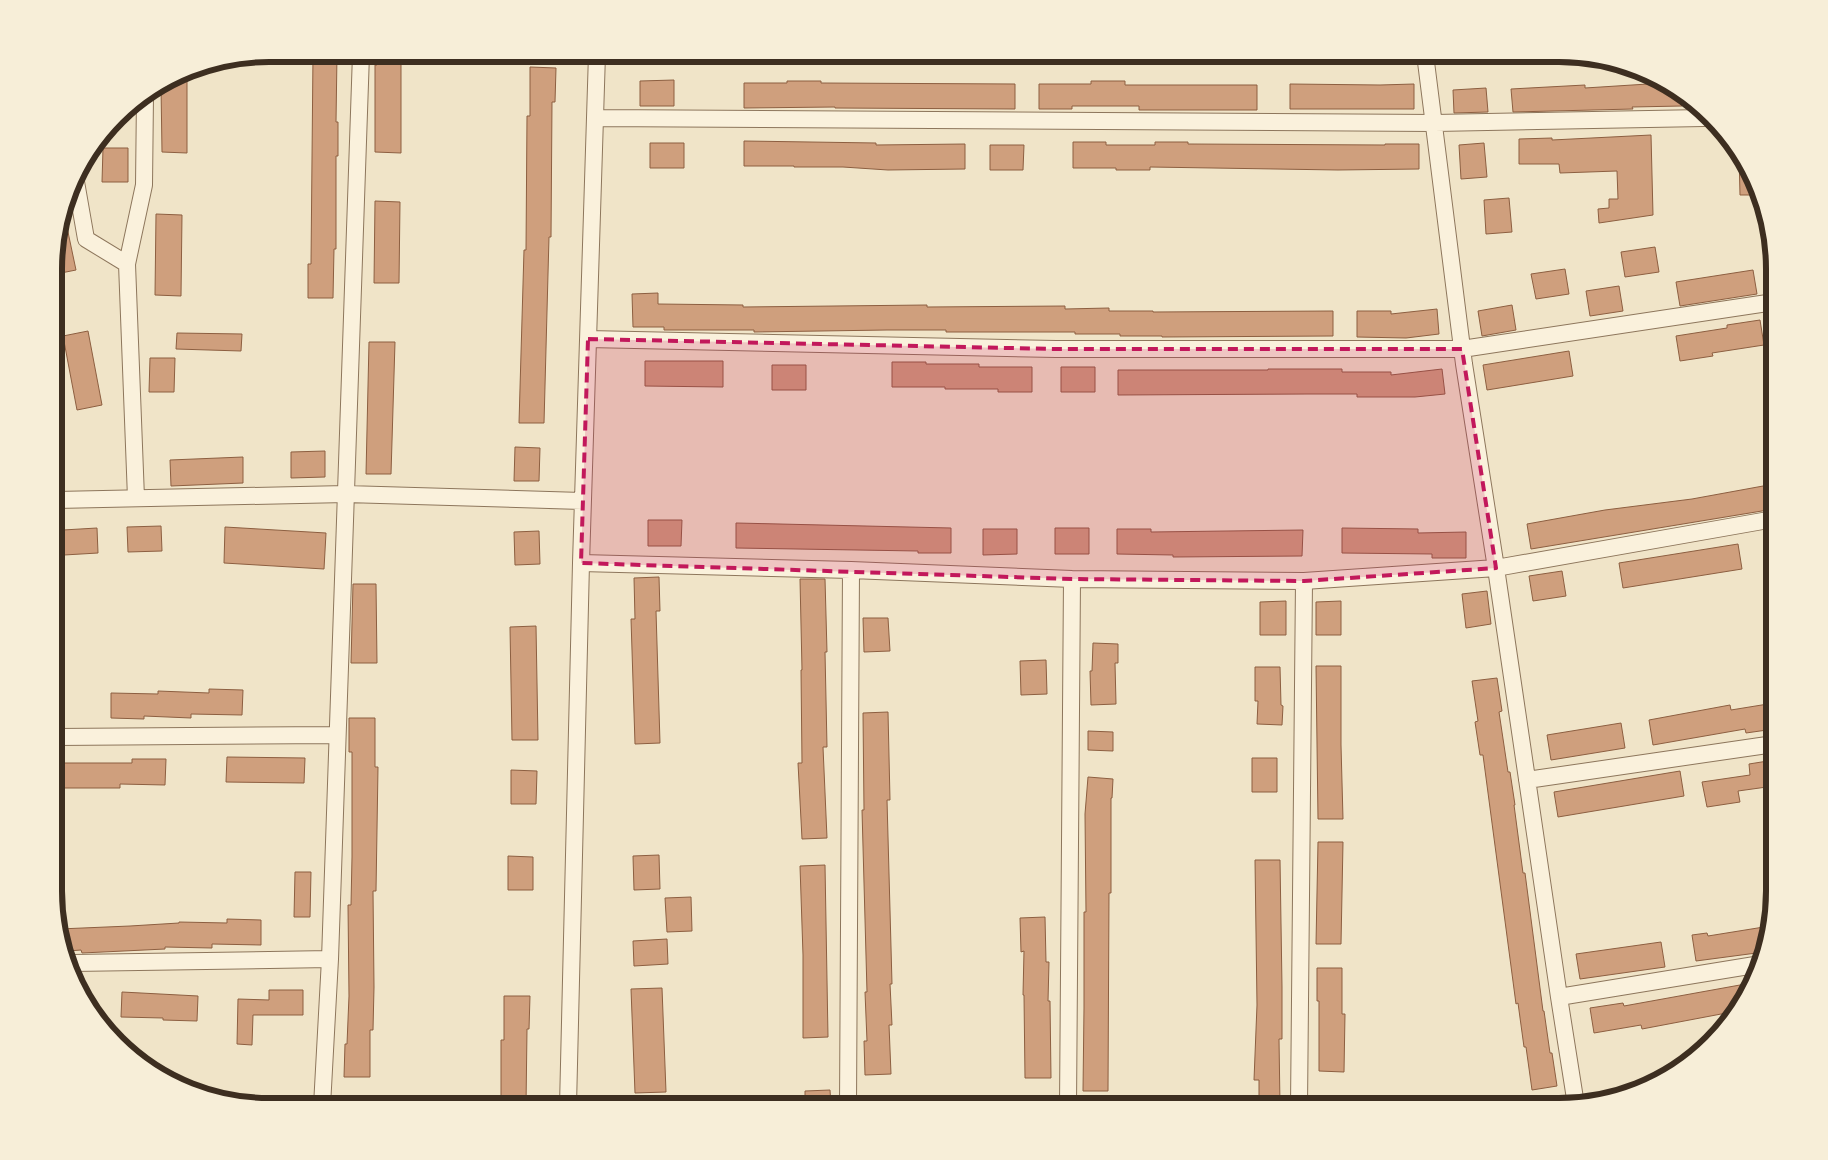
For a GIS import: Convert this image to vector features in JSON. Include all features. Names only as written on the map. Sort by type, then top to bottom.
[{"type":"street","points":[[322,1098],[330,959],[361,62]]},
{"type":"street","points":[[568,1098],[582,501],[596,118],[596,62]]},
{"type":"street","points":[[1426,62],[1462,349],[1575,1097]]},
{"type":"street","points":[[136,498],[127,264],[144,185],[145,104]]},
{"type":"street","points":[[596,118],[1435,123],[1700,118]]},
{"type":"street","points":[[78,190],[86,239],[127,264]]},
{"type":"street","points":[[588,340],[1056,349],[1462,349],[1766,303]]},
{"type":"street","points":[[62,500],[346,494],[582,501]]},
{"type":"street","points":[[581,564],[851,570],[1072,579],[1304,581],[1496,568],[1766,520]]},
{"type":"street","points":[[848,1098],[851,570]]},
{"type":"street","points":[[1068,1098],[1072,579]]},
{"type":"street","points":[[1300,1098],[1304,581]]},
{"type":"street","points":[[62,737],[337,735]]},
{"type":"street","points":[[1527,780],[1766,745]]},
{"type":"street","points":[[75,963],[330,959]]},
{"type":"street","points":[[1559,997],[1752,966]]},
{"type":"highlighted area","points":[[588,339],[1056,349],[1462,349],[1496,568],[1304,581],[1072,579],[581,563]]},
{"type":"building","points":[[313,62],[337,62],[336,122],[338,122],[338,156],[336,156],[336,249],[334,249],[333,298],[308,298],[308,264],[311,264]]},
{"type":"building","points":[[377,62],[401,62],[401,153],[375,152],[375,65],[377,65]]},
{"type":"building","points":[[530,67],[556,68],[555,102],[552,102],[551,237],[549,237],[544,423],[519,423],[524,250],[526,250],[527,116],[530,116]]},
{"type":"building","points":[[187,80],[187,153],[162,152],[161,93]]},
{"type":"building","points":[[674,80],[674,106],[640,106],[640,81]]},
{"type":"building","points":[[787,81],[821,81],[821,83],[1015,84],[1015,109],[744,108],[744,83],[787,83]]},
{"type":"building","points":[[1091,81],[1125,81],[1125,85],[1257,85],[1257,110],[1139,110],[1139,106],[1072,106],[1072,109],[1039,109],[1039,84],[1091,84]]},
{"type":"building","points":[[1290,84],[1414,84],[1414,109],[1290,109]]},
{"type":"building","points":[[1648,84],[1674,97],[1682,103],[1682,106],[1513,112],[1511,89],[1585,85],[1585,88]]},
{"type":"building","points":[[1486,88],[1488,112],[1454,113],[1453,90]]},
{"type":"building","points":[[1651,135],[1653,215],[1599,223],[1598,209],[1609,208],[1609,199],[1618,199],[1617,171],[1560,173],[1559,164],[1519,164],[1519,139],[1552,138],[1552,140]]},
{"type":"building","points":[[744,141],[876,143],[876,145],[965,144],[965,169],[888,170],[843,167],[744,166]]},
{"type":"building","points":[[1073,142],[1106,142],[1106,145],[1155,145],[1155,142],[1188,142],[1188,144],[1419,144],[1419,169],[1338,170],[1150,167],[1150,170],[1116,170],[1116,168],[1073,168]]},
{"type":"building","points":[[650,143],[684,143],[684,168],[650,168]]},
{"type":"building","points":[[1484,143],[1487,177],[1461,179],[1459,145]]},
{"type":"building","points":[[990,145],[1024,145],[1023,170],[990,170]]},
{"type":"building","points":[[103,148],[128,148],[128,182],[102,182]]},
{"type":"building","points":[[1739,169],[1752,195],[1740,195]]},
{"type":"building","points":[[1509,198],[1512,232],[1486,234],[1484,200]]},
{"type":"building","points":[[375,201],[400,202],[399,283],[374,283]]},
{"type":"building","points":[[156,214],[182,215],[181,296],[155,295]]},
{"type":"building","points":[[67,226],[76,270],[62,273]]},
{"type":"building","points":[[1655,247],[1659,272],[1625,277],[1621,252]]},
{"type":"building","points":[[1565,269],[1569,294],[1536,299],[1531,274]]},
{"type":"building","points":[[1753,270],[1757,294],[1680,306],[1676,282]]},
{"type":"building","points":[[1619,286],[1623,311],[1590,316],[1586,291]]},
{"type":"building","points":[[658,293],[658,304],[743,305],[743,307],[927,305],[927,307],[1065,306],[1065,309],[1109,308],[1109,311],[1153,312],[1333,311],[1333,336],[1162,337],[1120,336],[1120,334],[1075,334],[1075,332],[946,332],[946,330],[754,332],[754,330],[664,330],[664,327],[633,327],[632,294]]},
{"type":"building","points":[[1512,305],[1516,330],[1482,336],[1478,311]]},
{"type":"building","points":[[1437,309],[1439,334],[1406,338],[1357,337],[1357,311],[1391,311],[1391,314]]},
{"type":"building","points":[[1760,320],[1764,345],[1712,353],[1713,356],[1680,361],[1676,336],[1727,328],[1727,325]]},
{"type":"building","points":[[88,331],[102,405],[77,410],[63,336]]},
{"type":"building","points":[[177,333],[242,334],[241,351],[176,349]]},
{"type":"building","points":[[369,342],[395,342],[391,474],[366,474]]},
{"type":"building","points":[[1569,351],[1573,376],[1487,390],[1483,365]]},
{"type":"building","points":[[150,358],[175,358],[174,392],[149,392]]},
{"type":"building","points":[[645,361],[723,361],[723,387],[645,386]]},
{"type":"building","points":[[892,362],[979,364],[979,367],[1032,367],[1032,392],[998,392],[998,389],[945,389],[945,387],[892,387]]},
{"type":"building","points":[[772,365],[806,365],[806,390],[772,390]]},
{"type":"building","points":[[1061,367],[1095,367],[1095,392],[1061,392]]},
{"type":"building","points":[[1342,369],[1342,372],[1391,372],[1391,375],[1442,369],[1445,394],[1415,397],[1357,397],[1357,394],[1118,395],[1118,370]]},
{"type":"building","points":[[515,447],[540,448],[539,481],[514,481]]},
{"type":"building","points":[[325,451],[325,477],[291,478],[291,452]]},
{"type":"building","points":[[243,457],[243,483],[171,486],[170,460]]},
{"type":"building","points":[[1766,485],[1766,510],[1531,549],[1527,524],[1605,510],[1692,499]]},
{"type":"building","points":[[648,520],[682,520],[681,546],[648,546]]},
{"type":"building","points":[[736,523],[951,528],[951,553],[736,548]]},
{"type":"building","points":[[161,526],[162,551],[128,552],[127,527]]},
{"type":"building","points":[[225,527],[326,533],[324,569],[224,563]]},
{"type":"building","points":[[97,528],[98,553],[64,555],[63,530]]},
{"type":"building","points":[[1055,528],[1089,528],[1089,554],[1055,554]]},
{"type":"building","points":[[1342,528],[1418,529],[1418,533],[1466,532],[1466,558],[1432,558],[1432,554],[1342,553]]},
{"type":"building","points":[[983,529],[1017,529],[1017,554],[983,555]]},
{"type":"building","points":[[1117,529],[1151,529],[1151,532],[1303,530],[1302,556],[1173,557],[1173,555],[1117,554]]},
{"type":"building","points":[[539,531],[540,564],[515,565],[514,532]]},
{"type":"building","points":[[1738,544],[1742,569],[1623,588],[1619,563]]},
{"type":"building","points":[[1562,571],[1566,596],[1533,601],[1529,576]]},
{"type":"building","points":[[659,577],[660,611],[656,611],[660,743],[635,744],[631,619],[635,619],[634,578]]},
{"type":"building","points":[[800,579],[825,579],[827,747],[823,747],[827,838],[802,839],[798,763],[802,763]]},
{"type":"building","points":[[353,584],[376,584],[377,663],[351,663]]},
{"type":"building","points":[[1487,591],[1491,624],[1466,628],[1462,594]]},
{"type":"building","points":[[1286,601],[1286,635],[1260,635],[1260,602]]},
{"type":"building","points":[[1341,601],[1341,635],[1316,635],[1316,602]]},
{"type":"building","points":[[863,618],[888,618],[890,651],[864,652]]},
{"type":"building","points":[[536,626],[538,740],[512,740],[510,627]]},
{"type":"building","points":[[1093,643],[1118,644],[1118,663],[1115,663],[1116,704],[1091,705],[1090,671],[1092,671]]},
{"type":"building","points":[[1046,660],[1047,694],[1021,695],[1020,661]]},
{"type":"building","points":[[1316,666],[1341,666],[1343,819],[1318,819]]},
{"type":"building","points":[[1255,667],[1280,667],[1281,705],[1283,706],[1282,725],[1257,724],[1258,701],[1255,701]]},
{"type":"building","points":[[1497,678],[1502,711],[1499,712],[1515,805],[1543,1011],[1557,1086],[1532,1090],[1518,1003],[1516,1004],[1483,755],[1480,755],[1475,722],[1478,721],[1472,681]]},
{"type":"building","points":[[209,689],[243,690],[242,715],[191,714],[191,718],[144,716],[144,719],[111,718],[111,693],[158,694],[158,691],[209,693]]},
{"type":"building","points":[[1766,704],[1766,730],[1746,733],[1745,729],[1653,745],[1649,720],[1730,705],[1731,710]]},
{"type":"building","points":[[888,712],[890,800],[887,800],[892,984],[890,984],[892,1025],[889,1025],[891,1074],[865,1075],[864,1041],[867,1041],[865,992],[867,992],[862,810],[864,810],[863,713]]},
{"type":"building","points":[[349,718],[375,718],[375,767],[378,767],[376,891],[373,891],[374,987],[373,1030],[370,1030],[370,1077],[344,1077],[349,996],[348,905],[351,905],[352,857],[352,752],[349,752]]},
{"type":"building","points":[[1621,723],[1625,748],[1551,760],[1547,735]]},
{"type":"building","points":[[1088,731],[1113,732],[1113,751],[1088,750]]},
{"type":"building","points":[[227,757],[305,758],[304,783],[226,782]]},
{"type":"building","points":[[1252,758],[1277,758],[1277,792],[1252,792]]},
{"type":"building","points":[[132,759],[166,759],[165,785],[120,784],[120,788],[62,788],[62,763],[132,763]]},
{"type":"building","points":[[1766,761],[1766,787],[1738,791],[1740,802],[1707,807],[1702,782],[1750,775],[1749,764]]},
{"type":"building","points":[[511,770],[537,771],[536,804],[511,804]]},
{"type":"building","points":[[1680,771],[1684,796],[1558,817],[1554,792]]},
{"type":"building","points":[[1088,777],[1113,779],[1111,798],[1111,893],[1109,893],[1108,1091],[1083,1091],[1084,912],[1086,912],[1085,814]]},
{"type":"building","points":[[1318,842],[1343,842],[1341,944],[1316,944]]},
{"type":"building","points":[[659,855],[660,889],[634,890],[633,856]]},
{"type":"building","points":[[508,856],[533,857],[533,890],[508,890]]},
{"type":"building","points":[[1255,860],[1280,860],[1282,1039],[1279,1039],[1280,1098],[1259,1098],[1259,1080],[1254,1080],[1257,1005]]},
{"type":"building","points":[[825,865],[828,1037],[803,1038],[800,866]]},
{"type":"building","points":[[295,872],[311,872],[310,917],[294,917]]},
{"type":"building","points":[[691,897],[692,931],[667,932],[665,898]]},
{"type":"building","points":[[1045,917],[1046,962],[1049,962],[1048,1001],[1050,1001],[1051,1078],[1025,1078],[1024,951],[1021,952],[1020,918]]},
{"type":"building","points":[[227,919],[261,920],[261,945],[212,944],[212,948],[165,947],[165,949],[82,953],[81,950],[72,951],[66,929],[179,922],[227,923]]},
{"type":"building","points":[[1763,927],[1756,953],[1696,961],[1692,935],[1707,933],[1708,936]]},
{"type":"building","points":[[667,939],[668,964],[634,966],[633,941]]},
{"type":"building","points":[[1661,942],[1665,967],[1580,979],[1576,954]]},
{"type":"building","points":[[1317,968],[1342,968],[1342,1014],[1345,1014],[1344,1072],[1319,1071]]},
{"type":"building","points":[[1743,984],[1726,1013],[1642,1029],[1641,1025],[1594,1033],[1590,1008],[1623,1003],[1624,1006]]},
{"type":"building","points":[[662,988],[666,1092],[635,1093],[631,989]]},
{"type":"building","points":[[269,990],[303,990],[303,1015],[253,1015],[252,1045],[237,1044],[238,999],[269,1000]]},
{"type":"building","points":[[122,992],[198,996],[197,1021],[121,1017]]},
{"type":"building","points":[[504,996],[530,996],[529,1029],[527,1029],[526,1098],[501,1098],[501,1040],[504,1040]]},
{"type":"building","points":[[830,1090],[830,1098],[805,1098],[805,1091]]}]
